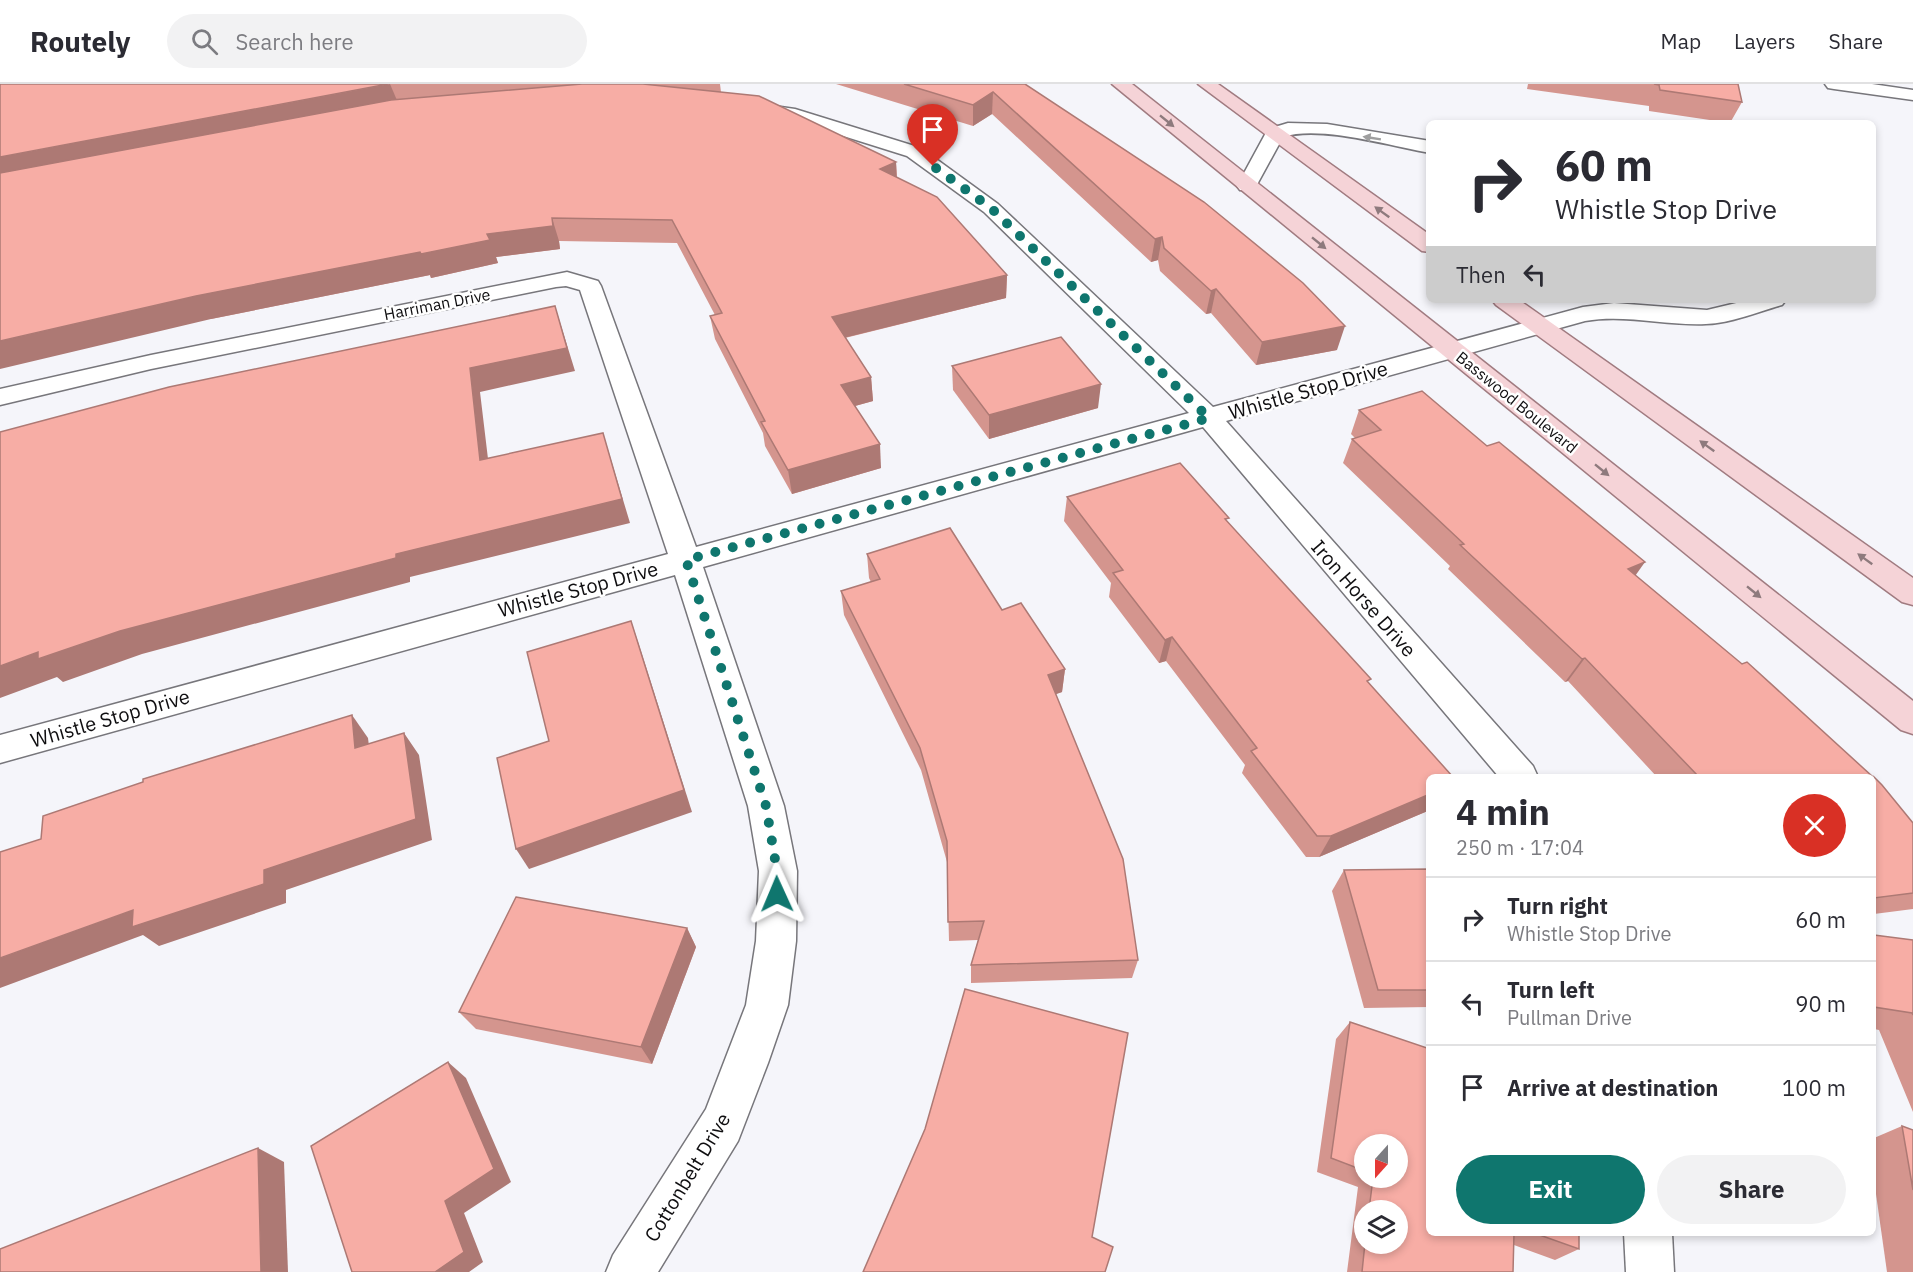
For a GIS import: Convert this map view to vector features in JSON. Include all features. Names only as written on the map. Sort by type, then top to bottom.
[{"type":"main road","name":"Basswood Boulevard","points":[[1121,84],[1913,720]]},
{"type":"main road","points":[[1207,84],[1426,243]]},
{"type":"main road","points":[[1508,303],[1913,594]]},
{"type":"street","points":[[1834,84],[1913,94]]},
{"type":"street","name":"Iron Horse Drive","points":[[740,108],[788,113],[914,152],[991,208],[1209,418],[1517,774]]},
{"type":"street","points":[[1247,186],[1275,134],[1281,130],[1305,128],[1426,146]]},
{"type":"street","name":"Harriman Drive","points":[[0,397],[151,363],[556,280],[577,281],[590,286],[686,560]]},
{"type":"street","name":"Whistle Stop Drive","points":[[0,748],[1599,310],[1708,317],[1762,303]]},
{"type":"street","name":"Cottonbelt Drive","points":[[630,1272],[722,1125],[767,1005],[776,941],[777,871],[766,806],[686,560]]},
{"type":"street","points":[[1648,1236],[1650,1272]]},
{"type":"building","points":[[0,84],[388,84],[0,157]]},
{"type":"building","points":[[582,84],[643,84],[759,96],[896,162],[880,169],[937,197],[1007,275],[832,317],[871,377],[841,385],[880,444],[788,470],[761,422],[765,421],[710,316],[722,313],[672,220],[552,218],[553,226],[487,234],[490,240],[196,296],[0,341],[0,173],[391,100]]},
{"type":"building","points":[[904,84],[1025,84],[1204,202],[1303,283],[1345,326],[1262,342],[1216,289],[1211,291],[1164,248],[1162,237],[1155,239],[993,92],[973,105]]},
{"type":"building","points":[[1654,84],[1738,84],[1742,102],[1660,90],[1659,85]]},
{"type":"building","points":[[555,306],[567,348],[470,368],[480,460],[603,433],[622,499],[396,554],[396,558],[120,631],[38,659],[38,652],[0,666],[0,432],[169,387]]},
{"type":"building","points":[[1061,337],[1101,384],[989,415],[952,366]]},
{"type":"building","points":[[1422,391],[1487,446],[1499,442],[1645,562],[1628,569],[1742,664],[1747,662],[1870,774],[1696,774],[1585,658],[1582,659],[1460,545],[1464,544],[1352,439],[1381,430],[1359,410]]},
{"type":"building","points":[[1180,463],[1229,518],[1225,519],[1371,679],[1367,681],[1450,774],[1426,774],[1426,796],[1331,836],[1317,836],[1251,751],[1257,748],[1172,637],[1165,640],[1113,573],[1123,570],[1067,497]]},
{"type":"building","points":[[950,528],[1002,610],[1021,603],[1065,669],[1048,675],[1123,859],[1138,960],[971,965],[984,921],[948,922],[947,841],[920,748],[841,591],[880,579],[867,554]]},
{"type":"building","points":[[631,621],[684,790],[516,849],[497,758],[549,741],[527,652]]},
{"type":"building","points":[[352,715],[355,748],[404,733],[416,819],[264,870],[264,884],[132,927],[133,910],[0,958],[0,852],[41,839],[43,816],[143,782],[143,779]]},
{"type":"building","points":[[1876,779],[1913,823],[1913,893],[1876,898]]},
{"type":"building","points":[[1426,869],[1426,990],[1378,990],[1344,870]]},
{"type":"building","points":[[516,897],[687,928],[641,1047],[459,1012]]},
{"type":"building","points":[[1876,935],[1913,940],[1913,1015],[1876,1007]]},
{"type":"building","points":[[965,989],[1128,1033],[1092,1237],[1113,1247],[1105,1272],[863,1272],[925,1129]]},
{"type":"building","points":[[1350,1022],[1426,1048],[1426,1236],[1514,1236],[1513,1272],[1362,1272],[1364,1254],[1408,1254],[1408,1200],[1370,1200],[1372,1188],[1408,1188],[1408,1134],[1354,1134],[1354,1167],[1331,1158]]},
{"type":"building","points":[[448,1062],[494,1169],[445,1201],[464,1252],[435,1272],[352,1272],[311,1146]]},
{"type":"building","points":[[1902,1126],[1913,1130],[1913,1190]]},
{"type":"building","points":[[258,1148],[261,1272],[0,1272],[0,1249]]},
{"type":"building","points":[[1542,1236],[1579,1236],[1579,1249]]},
{"type":"route","points":[[777,894],[777,871],[766,806],[686,560],[1209,418],[991,208],[933,166]]}]
